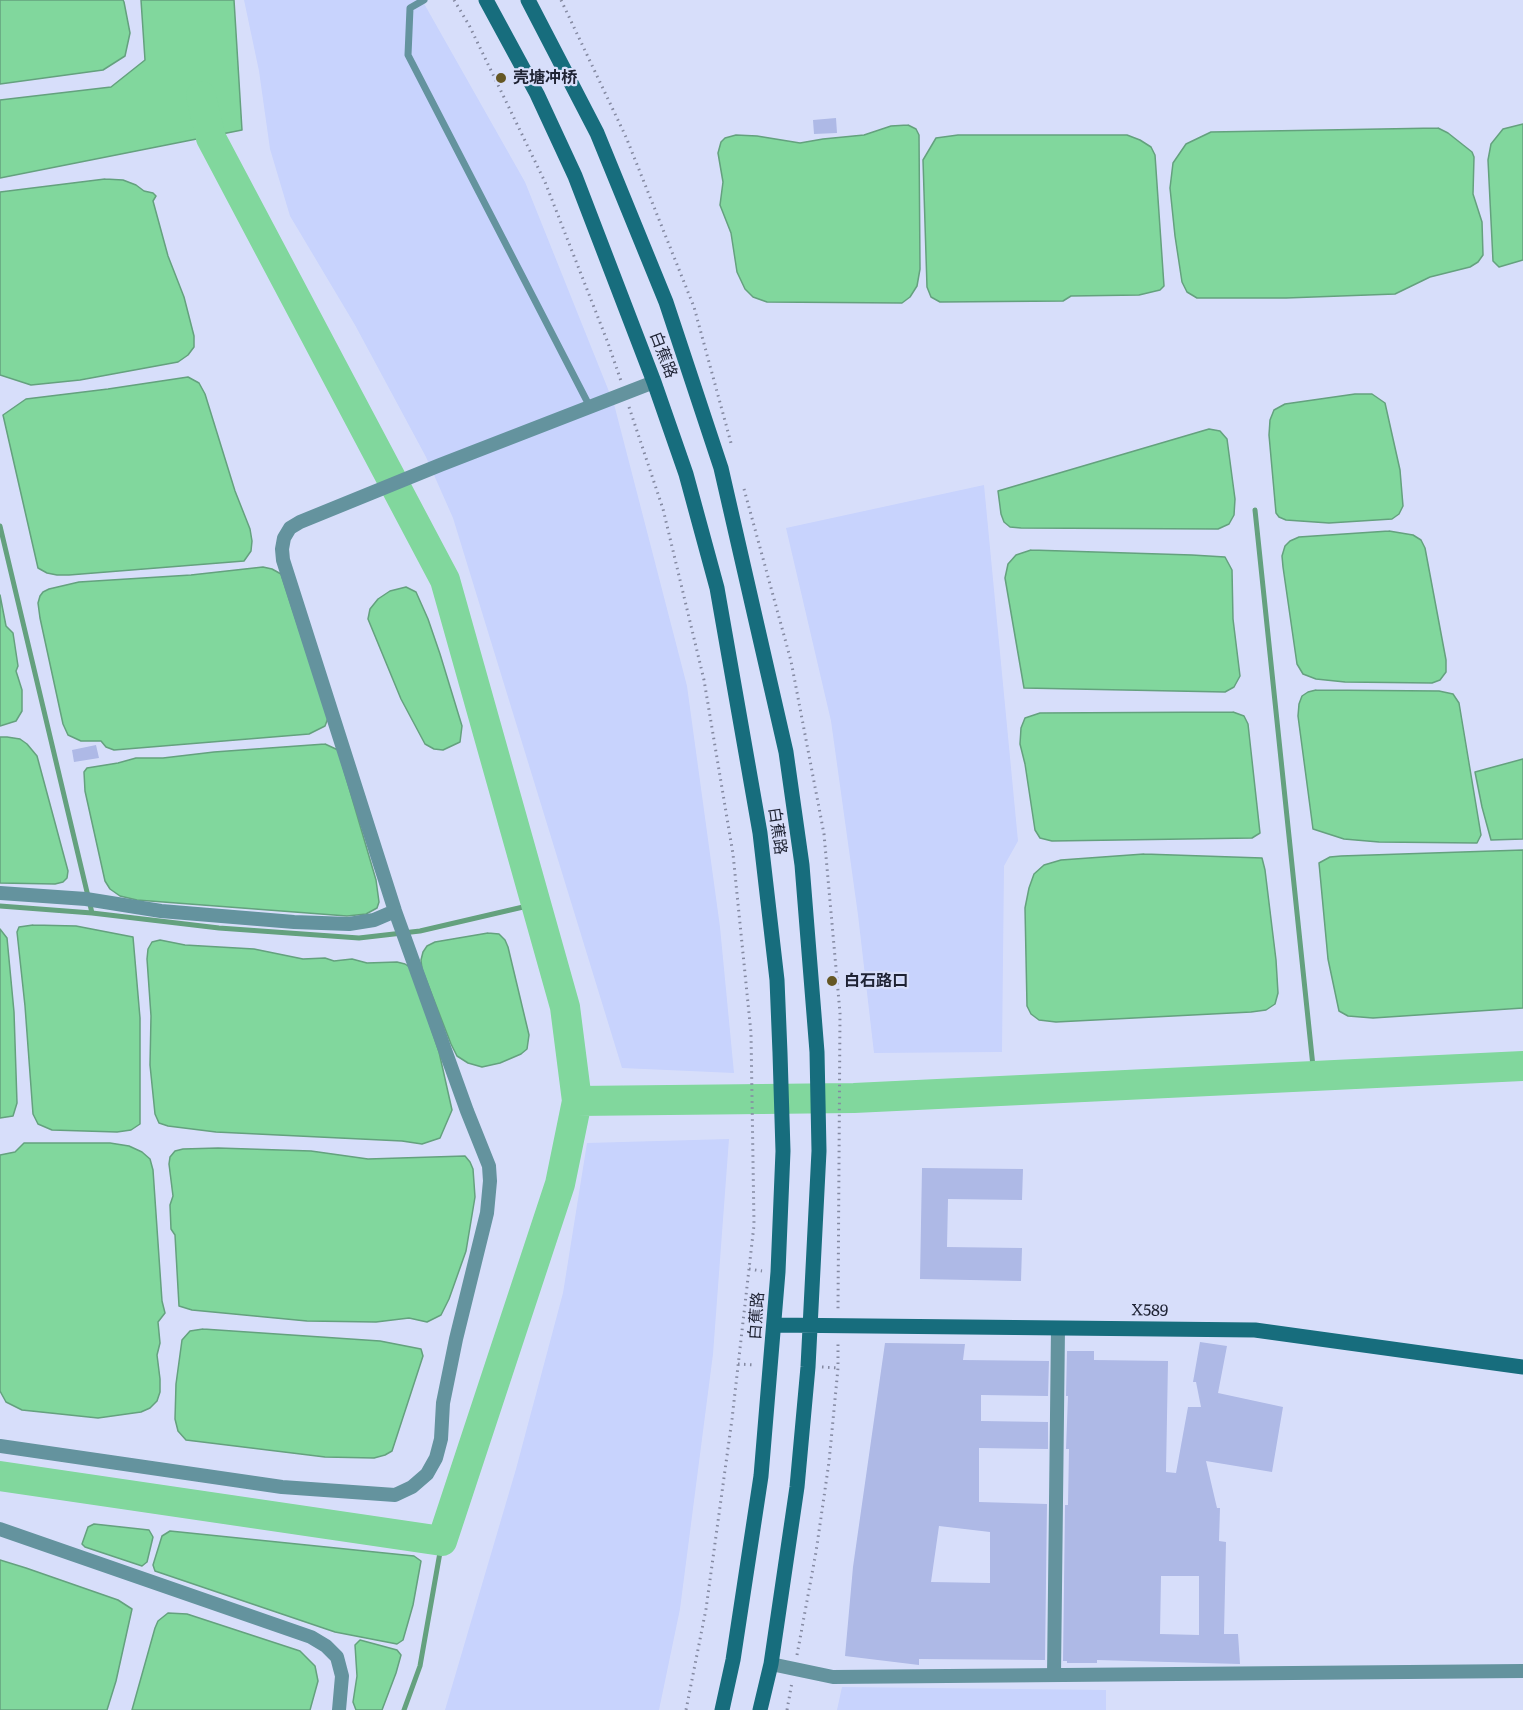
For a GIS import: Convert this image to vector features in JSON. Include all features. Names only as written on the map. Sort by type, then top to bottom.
[{"type":"main road","name":"白蕉路","points":[[486,0],[537,94],[574,176],[654,382],[686,474],[719,599],[760,833],[777,980],[780,1053],[783,1151],[778,1272],[761,1476],[734,1660],[722,1710]]},
{"type":"main road","name":"白蕉路","points":[[528,0],[597,133],[666,302],[721,468],[786,752],[802,865],[817,1052],[819,1151],[808,1367],[797,1487],[771,1664],[760,1710]]},
{"type":"main road","name":"X589","points":[[774,1325],[1255,1330],[1523,1367]]},
{"type":"street","points":[[0,1446],[282,1487],[395,1495],[412,1487],[427,1474],[436,1458],[441,1439],[443,1403],[487,1213],[489,1166],[397,917],[284,560],[282,549],[284,538],[290,528],[300,522],[654,382]]},
{"type":"street","points":[[0,893],[86,899],[161,911],[294,922],[349,924],[397,917]]},
{"type":"street","points":[[1054,1675],[1058,1328]]},
{"type":"street","points":[[0,1529],[311,1637],[326,1646],[337,1657],[342,1676],[339,1710]]},
{"type":"street","points":[[771,1664],[833,1677],[1523,1671]]},
{"type":"lane","points":[[424,0],[410,8],[408,55],[590,407]]},
{"type":"path","points":[[454,0],[469,25],[545,182],[623,387]]},
{"type":"path","points":[[626,398],[663,510],[704,680],[733,854],[751,1033],[754,1225],[706,1609],[686,1710]]},
{"type":"path","points":[[787,1710],[816,1552],[829,1462],[838,1368],[839,1052]]},
{"type":"path","points":[[738,1364],[771,1365]]},
{"type":"path","points":[[808,1367],[838,1368]]},
{"type":"shaded area","points":[[0,0],[123,0],[130,33],[125,56],[103,70],[0,84]]},
{"type":"shaded area","points":[[141,0],[234,0],[242,130],[0,178],[0,100],[111,87],[145,60]]},
{"type":"shaded area","points":[[244,0],[422,0],[525,182],[614,404],[687,686],[720,927],[734,1073],[622,1068],[453,518],[426,457],[355,325],[290,216],[270,149],[259,71]]},
{"type":"shaded area","points":[[1523,124],[1523,260],[1499,267],[1493,261],[1488,160],[1491,144],[1503,129]]},
{"type":"shaded area","points":[[908,125],[916,129],[919,135],[920,269],[917,286],[910,297],[902,303],[767,302],[753,297],[745,289],[737,272],[731,233],[720,205],[723,182],[718,153],[721,142],[725,138],[736,135],[800,143],[864,135],[891,126]]},
{"type":"shaded area","points":[[1438,128],[1472,152],[1474,157],[1473,194],[1482,222],[1483,255],[1478,262],[1470,267],[1430,277],[1395,294],[1197,298],[1187,292],[1182,282],[1170,188],[1173,163],[1186,144],[1211,132]]},
{"type":"shaded area","points":[[958,135],[1127,135],[1151,147],[1155,155],[1164,286],[1160,290],[1139,295],[1071,296],[1063,301],[940,302],[931,297],[927,287],[923,160],[936,138]]},
{"type":"shaded area","points":[[105,179],[123,180],[156,196],[153,201],[168,256],[184,297],[194,336],[194,347],[178,362],[80,380],[31,385],[0,375],[0,192]]},
{"type":"shaded area","points":[[188,377],[199,383],[205,394],[235,491],[250,529],[251,551],[244,561],[69,575],[47,573],[38,568],[3,415],[26,399]]},
{"type":"shaded area","points":[[1355,394],[1372,394],[1385,403],[1400,470],[1403,506],[1399,514],[1392,519],[1329,523],[1286,520],[1279,517],[1276,513],[1269,435],[1270,420],[1274,410],[1285,404]]},
{"type":"shaded area","points":[[1209,429],[1220,431],[1227,439],[1235,499],[1234,515],[1229,524],[1218,529],[1021,528],[1010,527],[1004,522],[998,491]]},
{"type":"shaded area","points":[[984,485],[1018,841],[1004,866],[1002,1052],[874,1053],[858,915],[831,721],[786,528]]},
{"type":"shaded area","points":[[1389,531],[1413,535],[1421,540],[1425,548],[1446,660],[1446,672],[1440,680],[1432,683],[1345,682],[1316,679],[1303,674],[1297,664],[1283,567],[1282,556],[1285,546],[1299,537]]},
{"type":"shaded area","points":[[1031,550],[1225,557],[1232,570],[1233,619],[1240,676],[1234,687],[1225,692],[1024,688],[1005,578],[1008,564],[1016,555]]},
{"type":"shaded area","points":[[263,567],[281,574],[328,718],[325,726],[309,734],[114,750],[106,747],[101,741],[81,741],[68,735],[63,724],[40,618],[38,603],[43,592],[79,582],[191,575]]},
{"type":"shaded area","points":[[406,587],[416,592],[428,619],[462,726],[460,742],[443,750],[434,749],[425,744],[401,699],[368,619],[370,609],[378,599],[390,591]]},
{"type":"shaded area","points":[[0,595],[6,626],[13,633],[18,666],[16,671],[22,690],[22,711],[16,721],[0,726]]},
{"type":"shaded area","points":[[1316,690],[1439,691],[1453,694],[1459,703],[1481,835],[1477,843],[1379,842],[1344,839],[1313,829],[1298,716],[1302,696]]},
{"type":"shaded area","points":[[1233,712],[1244,716],[1248,724],[1260,833],[1252,838],[1052,841],[1040,838],[1035,830],[1020,744],[1021,728],[1025,718],[1040,713]]},
{"type":"shaded area","points":[[0,737],[20,739],[37,756],[68,871],[67,878],[63,882],[55,884],[0,883]]},
{"type":"shaded area","points":[[325,744],[338,750],[376,880],[379,902],[377,908],[366,914],[347,916],[137,900],[120,896],[110,889],[105,881],[85,791],[84,772],[87,768],[136,758],[163,758]]},
{"type":"shaded area","points":[[1523,759],[1523,839],[1491,840],[1475,772]]},
{"type":"shaded area","points":[[1523,850],[1523,1008],[1373,1018],[1348,1016],[1339,1011],[1328,959],[1319,863],[1330,857],[1341,856]]},
{"type":"shaded area","points":[[1144,854],[1262,858],[1276,960],[1278,993],[1275,1004],[1266,1010],[1251,1012],[1056,1022],[1039,1020],[1031,1014],[1027,1006],[1025,908],[1034,874],[1044,865],[1061,860]]},
{"type":"shaded area","points":[[76,926],[133,937],[140,1018],[140,1124],[131,1130],[117,1132],[52,1130],[38,1124],[33,1114],[17,932],[19,927]]},
{"type":"shaded area","points":[[0,929],[7,938],[14,1012],[17,1103],[13,1116],[0,1118]]},
{"type":"shaded area","points":[[488,933],[499,934],[508,947],[529,1035],[527,1049],[521,1054],[500,1063],[482,1067],[468,1063],[457,1056],[422,969],[421,960],[427,946],[435,942]]},
{"type":"shaded area","points":[[160,940],[185,945],[254,949],[303,959],[325,958],[334,961],[352,959],[367,963],[397,962],[411,968],[439,1052],[452,1110],[440,1138],[422,1144],[402,1141],[216,1132],[159,1123],[155,1114],[150,1065],[151,1016],[147,959],[148,949],[152,942]]},
{"type":"shaded area","points":[[729,1139],[713,1354],[680,1609],[659,1710],[445,1710],[516,1469],[563,1293],[587,1143]]},
{"type":"shaded area","points":[[24,1143],[110,1143],[129,1146],[150,1159],[153,1170],[162,1301],[165,1313],[158,1322],[160,1343],[157,1355],[160,1392],[157,1401],[150,1408],[141,1412],[98,1418],[22,1410],[6,1402],[0,1391],[0,1155],[15,1152]]},
{"type":"shaded area","points":[[183,1149],[311,1151],[368,1159],[465,1156],[473,1169],[475,1197],[466,1251],[441,1315],[427,1322],[409,1318],[376,1322],[307,1321],[192,1310],[179,1306],[175,1235],[171,1229],[170,1205],[173,1196],[170,1157],[175,1151]]},
{"type":"shaded area","points":[[203,1329],[380,1341],[421,1349],[423,1356],[392,1451],[374,1458],[325,1457],[186,1440],[178,1431],[175,1419],[176,1384],[182,1340],[190,1331]]},
{"type":"shaded area","points":[[94,1524],[149,1530],[153,1537],[147,1562],[142,1566],[85,1547],[82,1544],[88,1527]]},
{"type":"shaded area","points":[[170,1531],[414,1556],[421,1561],[413,1605],[403,1640],[397,1644],[335,1632],[155,1571],[153,1565],[162,1536]]},
{"type":"shaded area","points":[[0,1560],[118,1600],[132,1609],[107,1710],[0,1710]]},
{"type":"shaded area","points":[[168,1613],[187,1614],[300,1651],[315,1666],[318,1681],[310,1710],[132,1710],[155,1628],[158,1621]]},
{"type":"shaded area","points":[[360,1640],[397,1650],[401,1655],[382,1710],[356,1710],[353,1702],[357,1676],[355,1645]]},
{"type":"shaded area","points":[[842,1687],[1106,1690],[1106,1710],[837,1710]]},
{"type":"building","points":[[836,118],[837,133],[814,134],[813,120]]},
{"type":"building","points":[[96,745],[99,758],[74,762],[72,750]]},
{"type":"building","points":[[922,1168],[1023,1169],[1022,1200],[948,1199],[947,1247],[1022,1248],[1021,1281],[920,1279]]},
{"type":"building","points":[[1200,1342],[1227,1346],[1218,1393],[1283,1407],[1272,1472],[1206,1461],[1217,1508],[1220,1508],[1219,1541],[1226,1542],[1224,1634],[1238,1634],[1240,1664],[1097,1660],[1097,1663],[1067,1663],[1063,1661],[1065,1505],[1068,1505],[1069,1449],[1066,1449],[1067,1351],[1094,1351],[1094,1360],[1168,1361],[1166,1472],[1176,1473],[1188,1407],[1201,1407],[1196,1382],[1193,1382]],"holes":[[[1161,1576],[1199,1576],[1199,1635],[1160,1634]]]},
{"type":"building","points":[[885,1343],[965,1344],[963,1360],[1049,1361],[1048,1396],[981,1395],[981,1421],[1048,1422],[1048,1449],[979,1448],[979,1502],[1047,1504],[1045,1660],[919,1659],[919,1665],[845,1656],[853,1567]],"holes":[[[939,1526],[990,1532],[990,1583],[931,1582]]]},
{"type":"waterway","points":[[0,1476],[442,1541],[560,1184],[577,1101],[565,1007],[445,580],[211,138],[201,96]]},
{"type":"waterway","points":[[1255,510],[1314,1076]]},
{"type":"waterway","points":[[0,526],[92,913]]},
{"type":"waterway","points":[[0,906],[92,913],[219,928],[359,938],[420,931],[536,904]]},
{"type":"waterway","points":[[577,1101],[854,1098],[1523,1066]]},
{"type":"waterway","points":[[404,1710],[420,1666],[442,1541]]},
{"type":"place","name":"壳塘冲桥","points":[[501,78]]},
{"type":"place","name":"白石路口","points":[[832,981]]}]
